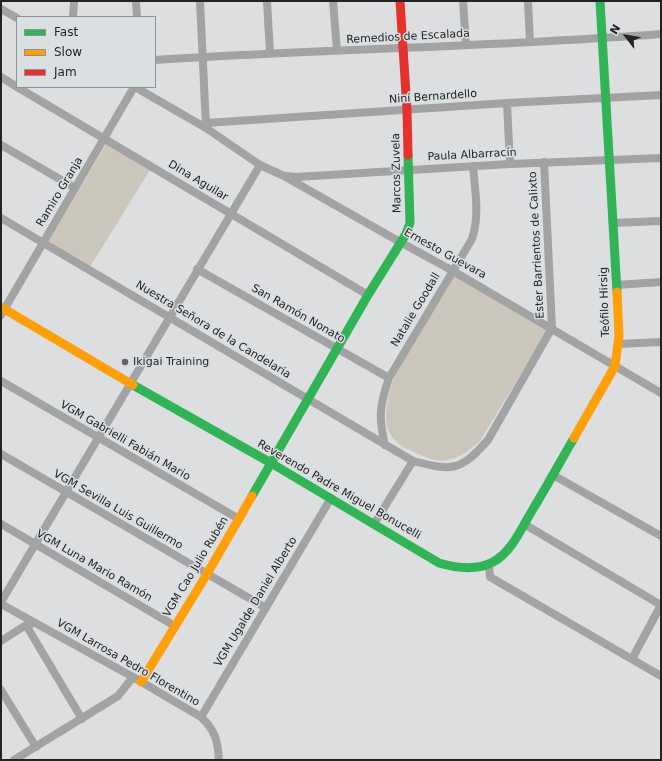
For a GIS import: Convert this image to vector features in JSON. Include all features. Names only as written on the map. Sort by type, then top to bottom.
[{"type":"street","points":[[73,16],[74,1]]},
{"type":"street","points":[[136,1],[137,16]]},
{"type":"street","points":[[200,1],[206,126]]},
{"type":"street","points":[[267,1],[270,53]]},
{"type":"street","points":[[333,1],[337,51]]},
{"type":"street","name":"Marcos Zuvela","points":[[307,399],[368,295],[406,234],[410,223],[407,110],[400,1]]},
{"type":"street","points":[[464,1],[466,45]]},
{"type":"street","points":[[528,1],[530,42]]},
{"type":"street","name":"Teófilo Hirsig","points":[[489,565],[499,559],[524,524],[615,366],[619,336],[600,1]]},
{"type":"street","points":[[1,9],[16,17]]},
{"type":"street","name":"Remedios de Escalada","points":[[156,60],[270,53],[530,42],[661,34]]},
{"type":"street","name":"Dina Aguilar","points":[[1,77],[16,86]]},
{"type":"street","name":"Dina Aguilar","points":[[19,88],[368,295]]},
{"type":"street","name":"Ramiro Granja","points":[[2,310],[133,88]]},
{"type":"street","name":"Ernesto Guevara","points":[[136,88],[206,126],[260,165],[284,176],[453,271],[661,392]]},
{"type":"street","name":"Niní Bernardello","points":[[206,126],[507,103],[661,95]]},
{"type":"street","points":[[507,103],[510,164]]},
{"type":"street","points":[[1,145],[75,188]]},
{"type":"street","name":"Paula Albarracín","points":[[284,176],[296,177],[544,162],[661,158]]},
{"type":"street","name":"Ester Barrientos de Calixto","points":[[413,461],[438,468],[452,467],[466,463],[477,453],[488,440],[552,328],[544,162]]},
{"type":"street","points":[[1,603],[230,213],[260,165]]},
{"type":"street","name":"Natalie Goodall","points":[[386,445],[381,429],[380,412],[388,378],[472,239],[476,227],[477,216],[473,166]]},
{"type":"street","name":"Nuestra Señora de la Candelaria","points":[[1,218],[413,461]]},
{"type":"street","points":[[613,223],[661,221]]},
{"type":"street","name":"San Ramón Nonato","points":[[197,269],[388,378]]},
{"type":"street","points":[[616,285],[661,282]]},
{"type":"street","name":"Reverendo Padre Miguel Bonucelli","points":[[2,310],[271,463],[439,563],[448,566],[467,567],[489,565]]},
{"type":"street","points":[[618,344],[661,342]]},
{"type":"street","name":"VGM Gabrielli Fabián Mario","points":[[1,381],[239,519]]},
{"type":"street","name":"VGM Cao Julio Rubén","points":[[14,760],[118,696],[137,679],[175,626],[207,574],[307,399]]},
{"type":"street","name":"VGM Sevilla Luis Guillermo","points":[[1,454],[266,608]]},
{"type":"street","points":[[374,524],[413,461]]},
{"type":"street","points":[[553,475],[661,536]]},
{"type":"street","name":"VGM Ugalde Daniel Alberto","points":[[201,717],[331,498]]},
{"type":"street","name":"VGM Luna Mario Ramón","points":[[1,524],[175,626]]},
{"type":"street","points":[[524,524],[661,605],[632,659]]},
{"type":"street","points":[[489,565],[490,577],[661,676]]},
{"type":"street","name":"VGM Larrosa Pedro Florentino","points":[[1,603],[137,679],[201,717],[210,725],[216,736],[219,760]]},
{"type":"street","points":[[1,641],[26,625],[36,622]]},
{"type":"street","points":[[26,625],[82,719]]},
{"type":"street","points":[[1,690],[36,747]]},
{"type":"shaded area","points":[[107,143],[150,170],[90,267],[48,242]]},
{"type":"shaded area","points":[[455,274],[548,329],[480,441],[462,455],[441,461],[433,460],[415,453],[396,441],[392,437],[387,427],[386,414],[390,391],[396,375]]},
{"type":"traffic: fast","points":[[600,1],[617,292]]},
{"type":"traffic: fast","points":[[252,496],[368,295],[406,234],[410,223],[408,155]]},
{"type":"traffic: fast","points":[[133,385],[271,463],[439,563],[466,568],[480,567],[493,562],[500,558],[511,546],[574,438]]},
{"type":"traffic: slow","points":[[574,438],[615,366],[619,336],[617,292]]},
{"type":"traffic: slow","points":[[1,307],[133,385]]},
{"type":"traffic: slow","points":[[141,682],[207,574],[252,496]]},
{"type":"traffic: jam","points":[[400,1],[407,110],[408,155]]},
{"type":"place","name":"Ikigai Training","points":[[125,362]]}]
